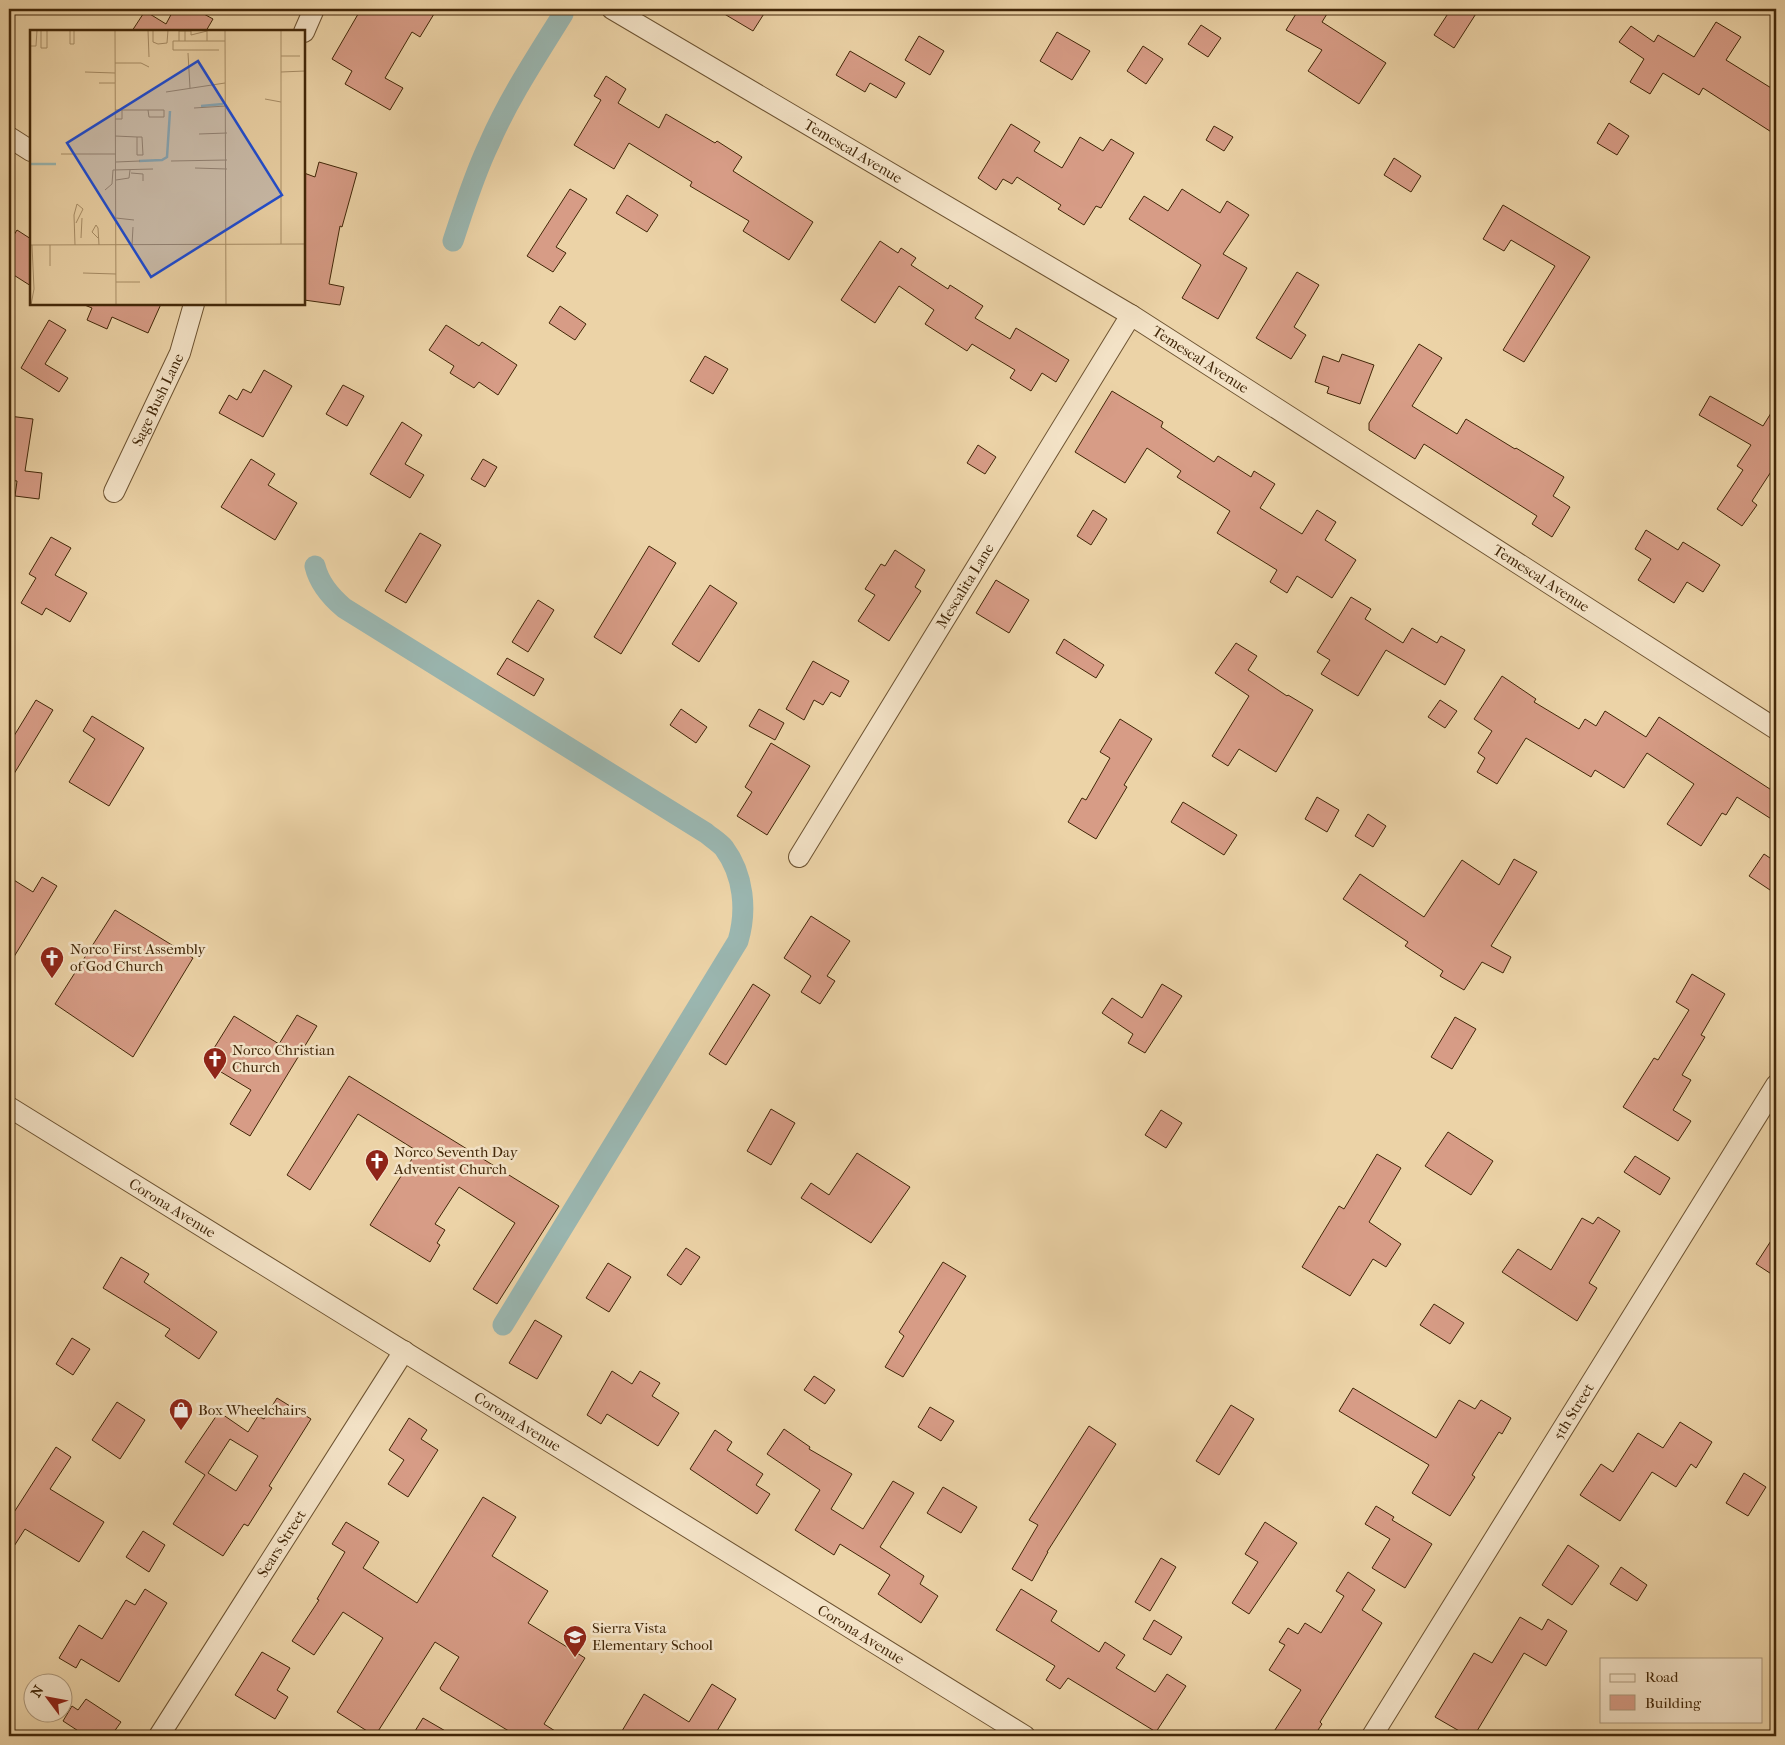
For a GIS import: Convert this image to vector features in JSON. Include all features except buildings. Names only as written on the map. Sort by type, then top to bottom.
[{"type":"street","points":[[305,30],[314,9]]},
{"type":"street","name":"Temescal Avenue","points":[[612,9],[1130,315],[1776,729]]},
{"type":"street","points":[[9,138],[30,150]]},
{"type":"street","name":"Sage Bush Lane","points":[[114,492],[180,353],[194,305]]},
{"type":"street","name":"Mescalita Lane","points":[[799,857],[1130,315]]},
{"type":"street","name":"5th Street","points":[[1372,1736],[1776,1084]]},
{"type":"street","name":"Corona Avenue","points":[[9,1107],[1025,1736]]},
{"type":"street","name":"Sears Street","points":[[158,1736],[404,1351]]},
{"type":"waterway","points":[[453,241],[474,180],[505,110],[563,14]]},
{"type":"waterway","points":[[315,566],[319,578],[326,589],[344,608],[706,833],[724,848],[740,881],[743,906],[738,941],[503,1325]]},
{"type":"place","name":"Norco First Assembly of God Church","points":[[52,979]]},
{"type":"place","name":"Norco Christian Church","points":[[215,1080]]},
{"type":"place","name":"Norco Seventh Day Adventist Church","points":[[377,1182]]},
{"type":"place","name":"Box Wheelchairs","points":[[181,1431]]},
{"type":"place","name":"Sierra Vista Elementary School","points":[[575,1658]]}]
